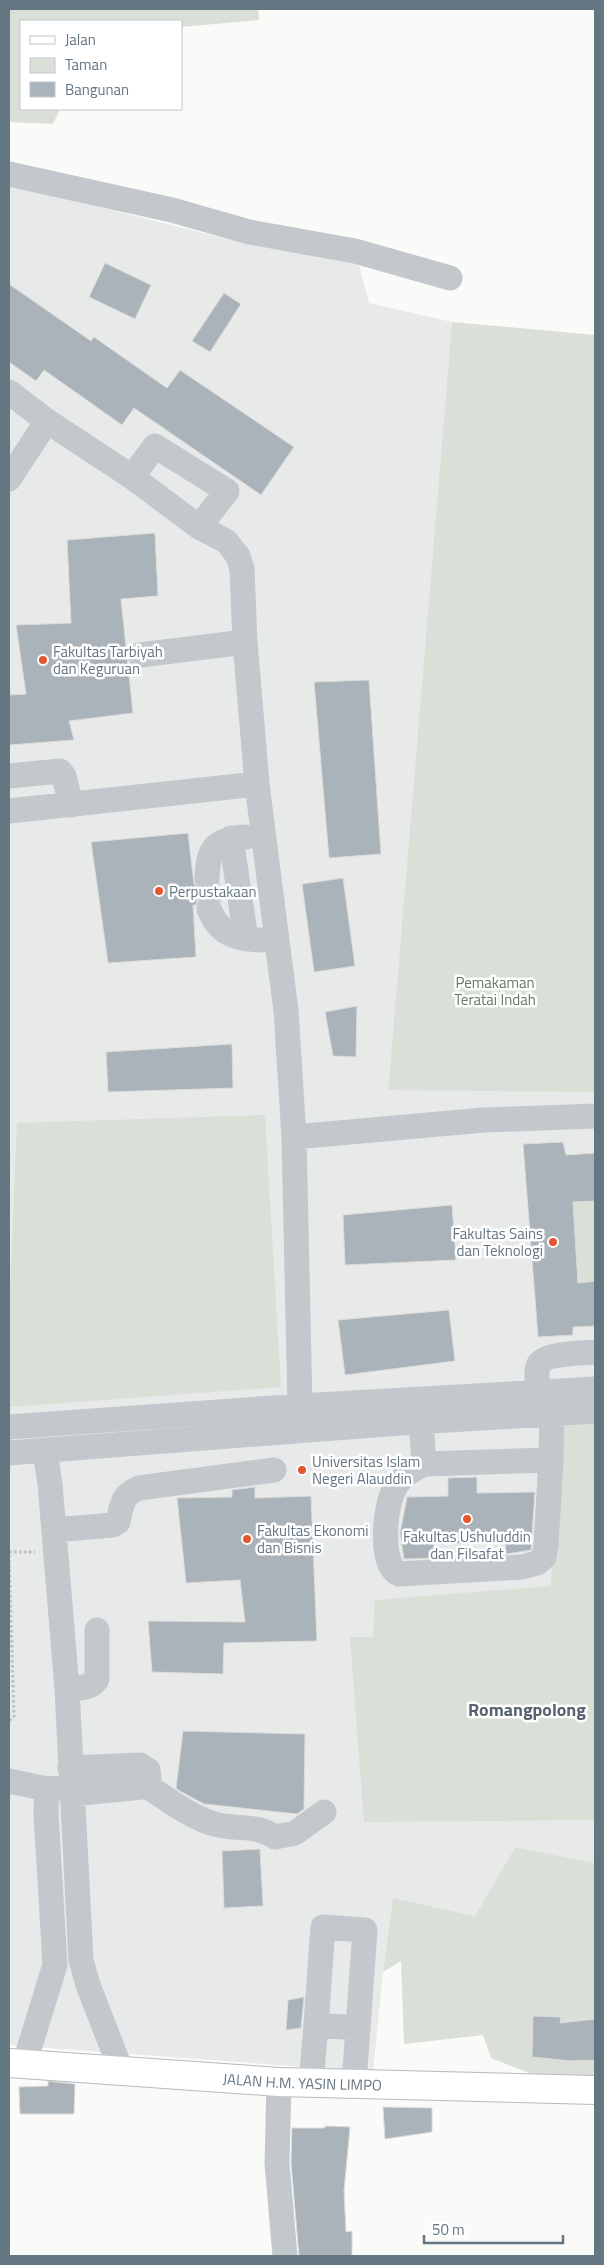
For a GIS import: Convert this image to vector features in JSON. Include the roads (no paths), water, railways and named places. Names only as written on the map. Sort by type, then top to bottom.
[{"type":"main road","name":"JALAN H.M. YASIN LIMPO","points":[[16,2064],[278,2082],[595,2090]]},
{"type":"street","points":[[9,174],[172,210],[248,232],[355,251],[450,278]]},
{"type":"street","points":[[9,392],[48,421],[132,477],[199,527],[226,542],[238,556],[242,569],[244,642],[257,784],[286,1011],[294,1137],[300,1406]]},
{"type":"street","points":[[9,479],[48,421]]},
{"type":"street","points":[[132,477],[155,446],[227,491],[199,527]]},
{"type":"street","points":[[140,655],[244,642]]},
{"type":"street","points":[[9,776],[60,771],[64,776],[71,805]]},
{"type":"street","points":[[9,811],[257,784]]},
{"type":"street","points":[[207,878],[207,861],[211,851],[218,843],[231,838],[263,836]]},
{"type":"street","points":[[231,838],[246,939]]},
{"type":"street","points":[[209,909],[221,930],[246,939],[276,940]]},
{"type":"street","points":[[294,1137],[484,1120],[595,1116]]},
{"type":"street","points":[[538,1392],[538,1366],[542,1360],[560,1355],[595,1352]]},
{"type":"street","points":[[9,1427],[300,1406],[595,1389]]},
{"type":"street","points":[[9,1453],[595,1411]]},
{"type":"street","points":[[551,1460],[424,1464],[407,1474],[396,1485],[388,1501],[386,1531],[390,1567],[399,1574],[522,1567],[537,1563],[544,1557],[551,1460],[552,1414]]},
{"type":"street","points":[[421,1422],[424,1464]]},
{"type":"street","points":[[45,1451],[50,1484],[67,1689],[81,1960],[88,1984],[121,2070]]},
{"type":"street","points":[[54,1530],[90,1529],[113,1525],[118,1522],[121,1502],[128,1492],[139,1488],[274,1470]]},
{"type":"street","points":[[67,1689],[89,1686],[95,1683],[97,1679],[98,1630]]},
{"type":"street","points":[[9,1781],[73,1783],[140,1765],[148,1770],[149,1781],[146,1785],[174,1805],[201,1819],[217,1824],[265,1830],[275,1836],[296,1833],[324,1812]]},
{"type":"street","points":[[16,2064],[50,1984],[55,1965],[46,1813],[73,1783]]},
{"type":"street","points":[[312,2082],[323,1927],[365,1930],[354,2084]]},
{"type":"street","points":[[50,1984],[88,1984]]},
{"type":"street","points":[[316,2025],[358,2028]]},
{"type":"street","points":[[278,2082],[277,2162],[285,2256]]},
{"type":"tunnel","points":[[207,878],[209,909]]},
{"type":"place","name":"Fakultas Tarbiyah dan Keguruan","points":[[43,660]]},
{"type":"place","name":"Perpustakaan","points":[[159,891]]},
{"type":"place","name":"Fakultas Sains dan Teknologi","points":[[553,1242]]},
{"type":"place","name":"Universitas Islam Negeri Alauddin","points":[[302,1470]]},
{"type":"place","name":"Fakultas Ushuluddin dan Filsafat","points":[[467,1519]]},
{"type":"place","name":"Fakultas Ekonomi dan Bisnis","points":[[247,1539]]},
{"type":"district","name":"Romangpolong","points":[[527,1709]]},
{"type":"park label","name":"Pemakaman Teratai Indah","points":[[495,990]]}]
